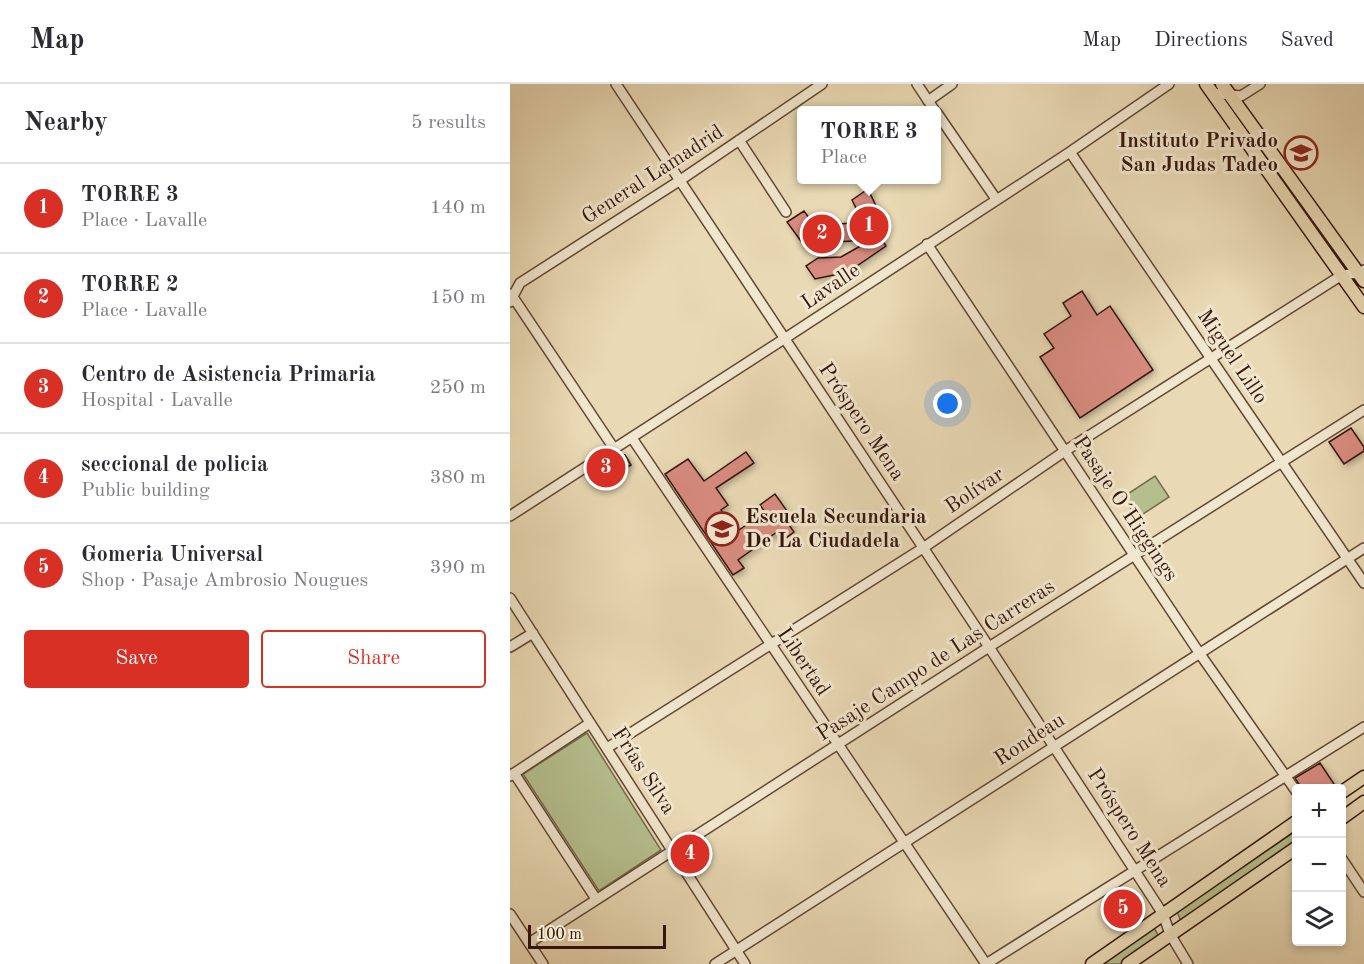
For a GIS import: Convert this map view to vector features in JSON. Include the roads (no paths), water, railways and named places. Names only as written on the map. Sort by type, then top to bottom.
[{"type":"main road","points":[[1222,84],[1362,275]]},
{"type":"main road","points":[[1209,88],[1364,307]]},
{"type":"main road","points":[[1346,789],[1364,777]]},
{"type":"main road","points":[[1346,815],[1364,802]]},
{"type":"main road","points":[[1092,964],[1292,825]]},
{"type":"main road","points":[[1128,964],[1292,851]]},
{"type":"street","name":"Próspero Mena","points":[[616,84],[1054,745],[1163,914],[1170,934],[1188,964]]},
{"type":"street","name":"General Lamadrid","points":[[511,297],[520,283],[679,181],[822,84]]},
{"type":"street","points":[[916,84],[932,106]]},
{"type":"street","points":[[928,101],[952,84]]},
{"type":"street","name":"Lavalle","points":[[510,516],[615,450],[1070,152],[1169,84]]},
{"type":"street","points":[[1209,88],[1231,96],[1247,93],[1260,84]]},
{"type":"street","points":[[941,119],[996,199]]},
{"type":"street","points":[[739,140],[786,212]]},
{"type":"street","name":"Miguel Lillo","points":[[1070,152],[1364,583]]},
{"type":"street","name":"Pasaje O´Higgings","points":[[927,244],[1200,654],[1292,785]]},
{"type":"street","name":"Bolívar","points":[[607,748],[923,548],[1211,357],[1342,275],[1362,275]]},
{"type":"street","points":[[511,297],[615,450]]},
{"type":"street","name":"Pasaje Campo de Las Carreras","points":[[528,943],[1364,410]]},
{"type":"street","name":"Libertad","points":[[632,438],[986,964]]},
{"type":"street","name":"Rondeau","points":[[715,964],[1364,548]]},
{"type":"street","name":"Frías Silva","points":[[510,598],[744,964]]},
{"type":"street","points":[[510,647],[533,633]]},
{"type":"street","points":[[590,723],[512,774],[596,899]]},
{"type":"street","points":[[986,964],[1364,728]]},
{"type":"street","points":[[1346,866],[1364,892]]},
{"type":"street","points":[[510,914],[543,964]]},
{"type":"place","name":"Instituto Privado San Judas Tadeo","points":[[1301,153]]},
{"type":"place","name":"TORRE 3","points":[[869,226]]},
{"type":"place","name":"TORRE 2","points":[[822,234]]},
{"type":"place","name":"Centro de Asistencia Primaria","points":[[606,468]]},
{"type":"place","name":"Escuela Secundaria De La Ciudadela","points":[[722,529]]},
{"type":"place","name":"seccional de policia","points":[[690,854]]},
{"type":"place","name":"Gomeria Universal","points":[[1123,909]]}]
